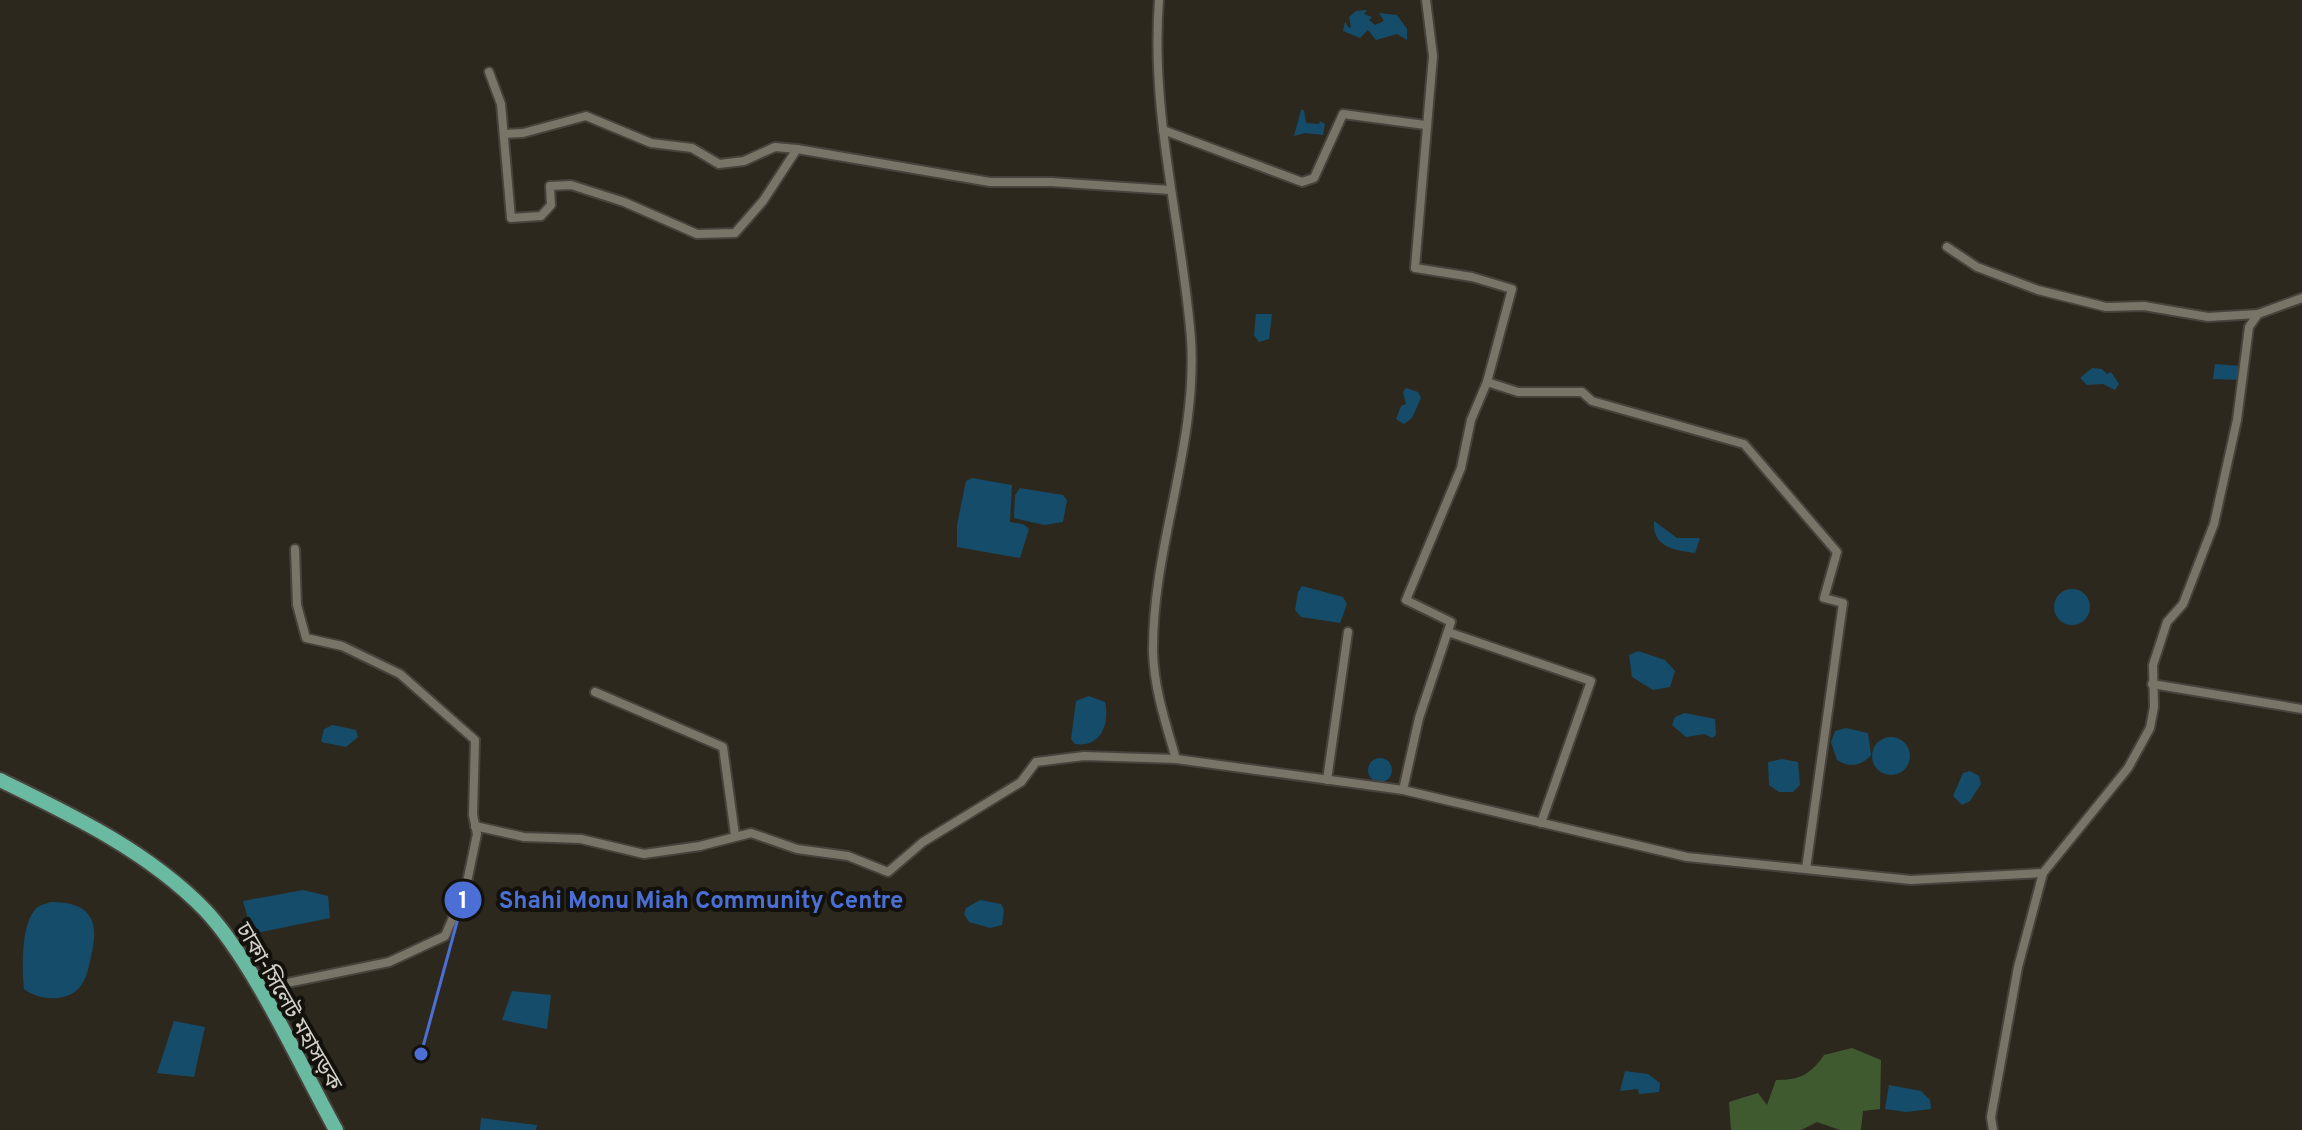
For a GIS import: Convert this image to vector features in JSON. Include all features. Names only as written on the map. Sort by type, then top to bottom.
[{"type":"highway","name":"ঢাকা-সিলেট মহাসড়ক","points":[[0,780],[71,816],[176,882],[207,912],[258,989],[336,1130]]},
{"type":"street","points":[[1159,0],[1155,47],[1170,190],[1191,339],[1191,400],[1161,577],[1153,653],[1159,704],[1176,759]]},
{"type":"street","points":[[1403,790],[1419,718],[1451,622],[1406,600],[1461,468],[1471,420],[1487,382],[1512,289],[1472,277],[1415,268],[1433,56],[1426,0]]},
{"type":"street","points":[[489,72],[501,104],[511,218],[541,216],[551,205],[550,186],[571,185],[624,202],[697,234],[735,233],[763,201],[797,149]]},
{"type":"street","points":[[1163,130],[1302,182],[1314,178],[1343,114],[1425,125]]},
{"type":"street","points":[[504,134],[523,133],[586,116],[651,143],[692,148],[719,164],[744,161],[775,147],[990,182],[1051,182],[1170,190]]},
{"type":"street","points":[[1947,247],[1977,267],[2038,290],[2106,307],[2144,306],[2208,317],[2258,314],[2302,298]]},
{"type":"street","points":[[1993,1130],[1991,1117],[2018,967],[2043,873],[2128,768],[2150,728],[2154,707],[2153,665],[2167,622],[2183,604],[2214,524],[2237,420],[2249,327],[2258,314]]},
{"type":"street","points":[[1487,382],[1518,392],[1582,392],[1592,401],[1744,444],[1837,552],[1824,598],[1843,603],[1806,869]]},
{"type":"street","points":[[258,989],[389,962],[445,936],[466,887],[477,834],[475,740],[400,674],[342,646],[306,638],[297,605],[295,549]]},
{"type":"street","points":[[1327,780],[1348,632]]},
{"type":"street","points":[[1448,632],[1591,681],[1541,823]]},
{"type":"street","points":[[2152,684],[2302,709]]},
{"type":"street","points":[[595,692],[723,747],[735,835]]},
{"type":"street","points":[[475,826],[524,837],[581,839],[644,854],[700,846],[751,833],[797,849],[848,856],[888,872],[903,863],[923,842],[1021,782],[1036,762],[1084,756],[1176,759],[1403,790],[1687,857],[1911,880],[2043,873]]},
{"type":"green space","points":[[1852,1048],[1881,1060],[1880,1109],[1863,1111],[1861,1130],[1840,1130],[1817,1122],[1801,1130],[1731,1130],[1729,1102],[1758,1093],[1767,1105],[1776,1080],[1804,1075],[1824,1055]]},
{"type":"water","points":[[1367,10],[1364,14],[1372,17],[1369,20],[1375,25],[1384,21],[1379,13],[1397,15],[1407,29],[1407,40],[1397,34],[1376,40],[1368,30],[1360,38],[1343,31],[1345,22],[1351,27],[1349,17],[1356,11]]},
{"type":"water","points":[[1301,110],[1304,110],[1306,123],[1319,124],[1320,121],[1325,124],[1323,135],[1305,133],[1294,136]]},
{"type":"water","points":[[1256,314],[1272,314],[1269,339],[1259,342],[1254,335]]},
{"type":"water","points":[[2215,364],[2241,366],[2240,380],[2213,379]]},
{"type":"water","points":[[2092,368],[2102,369],[2107,374],[2111,372],[2119,384],[2115,390],[2103,384],[2087,385],[2080,378]]},
{"type":"water","points":[[1406,388],[1418,392],[1421,398],[1412,418],[1404,424],[1396,419],[1401,406],[1406,404],[1403,392]]},
{"type":"water","points":[[972,478],[1012,485],[1010,522],[1023,524],[1029,529],[1020,558],[957,547],[957,525],[966,481]]},
{"type":"water","points":[[1020,488],[1063,495],[1067,500],[1063,522],[1044,525],[1014,518],[1015,495]]},
{"type":"water","points":[[1654,521],[1677,538],[1700,538],[1695,553],[1666,546],[1657,537]]},
{"type":"water","points":[[1302,586],[1343,597],[1347,604],[1340,623],[1301,617],[1295,610]]},
{"type":"water","points":[[2072,589],[2085,594],[2090,607],[2085,620],[2072,625],[2059,620],[2054,607],[2059,594]]},
{"type":"water","points":[[1638,651],[1665,660],[1675,671],[1670,687],[1653,690],[1632,677],[1629,655]]},
{"type":"water","points":[[1089,696],[1105,702],[1105,726],[1091,742],[1075,744],[1071,739],[1076,701]]},
{"type":"water","points":[[1685,713],[1715,719],[1716,735],[1712,738],[1705,734],[1686,737],[1672,725],[1675,717]]},
{"type":"water","points":[[333,725],[356,730],[358,737],[346,747],[321,742],[324,729]]},
{"type":"water","points":[[1846,728],[1868,733],[1871,755],[1859,764],[1851,765],[1837,760],[1831,742],[1835,731]]},
{"type":"water","points":[[1891,737],[1904,743],[1910,756],[1904,769],[1891,775],[1878,769],[1872,756],[1878,743]]},
{"type":"water","points":[[1380,758],[1388,762],[1392,770],[1388,778],[1380,782],[1372,778],[1368,770],[1372,762]]},
{"type":"water","points":[[1782,759],[1798,762],[1800,785],[1793,792],[1779,792],[1769,785],[1768,762]]},
{"type":"water","points":[[1970,771],[1979,776],[1981,784],[1970,801],[1962,805],[1953,796],[1963,773]]},
{"type":"water","points":[[303,890],[328,896],[330,918],[252,934],[243,901]]},
{"type":"water","points":[[980,900],[1001,904],[1004,910],[1002,925],[990,928],[969,922],[964,914],[966,908]]},
{"type":"water","points":[[51,902],[82,909],[88,914],[94,929],[92,952],[83,983],[68,996],[60,998],[36,996],[24,989],[23,948],[27,927],[34,911]]},
{"type":"water","points":[[512,991],[551,995],[547,1029],[502,1020]]},
{"type":"water","points":[[174,1021],[205,1027],[194,1077],[157,1073]]},
{"type":"water","points":[[1625,1071],[1648,1074],[1660,1083],[1659,1092],[1639,1094],[1638,1089],[1620,1091]]},
{"type":"water","points":[[1889,1085],[1921,1091],[1930,1100],[1931,1109],[1906,1112],[1885,1109]]},
{"type":"water","points":[[481,1118],[537,1125],[536,1130],[480,1130]]},
{"type":"place","name":"Shahi Monu Miah Community Centre","points":[[421,1054]]}]
